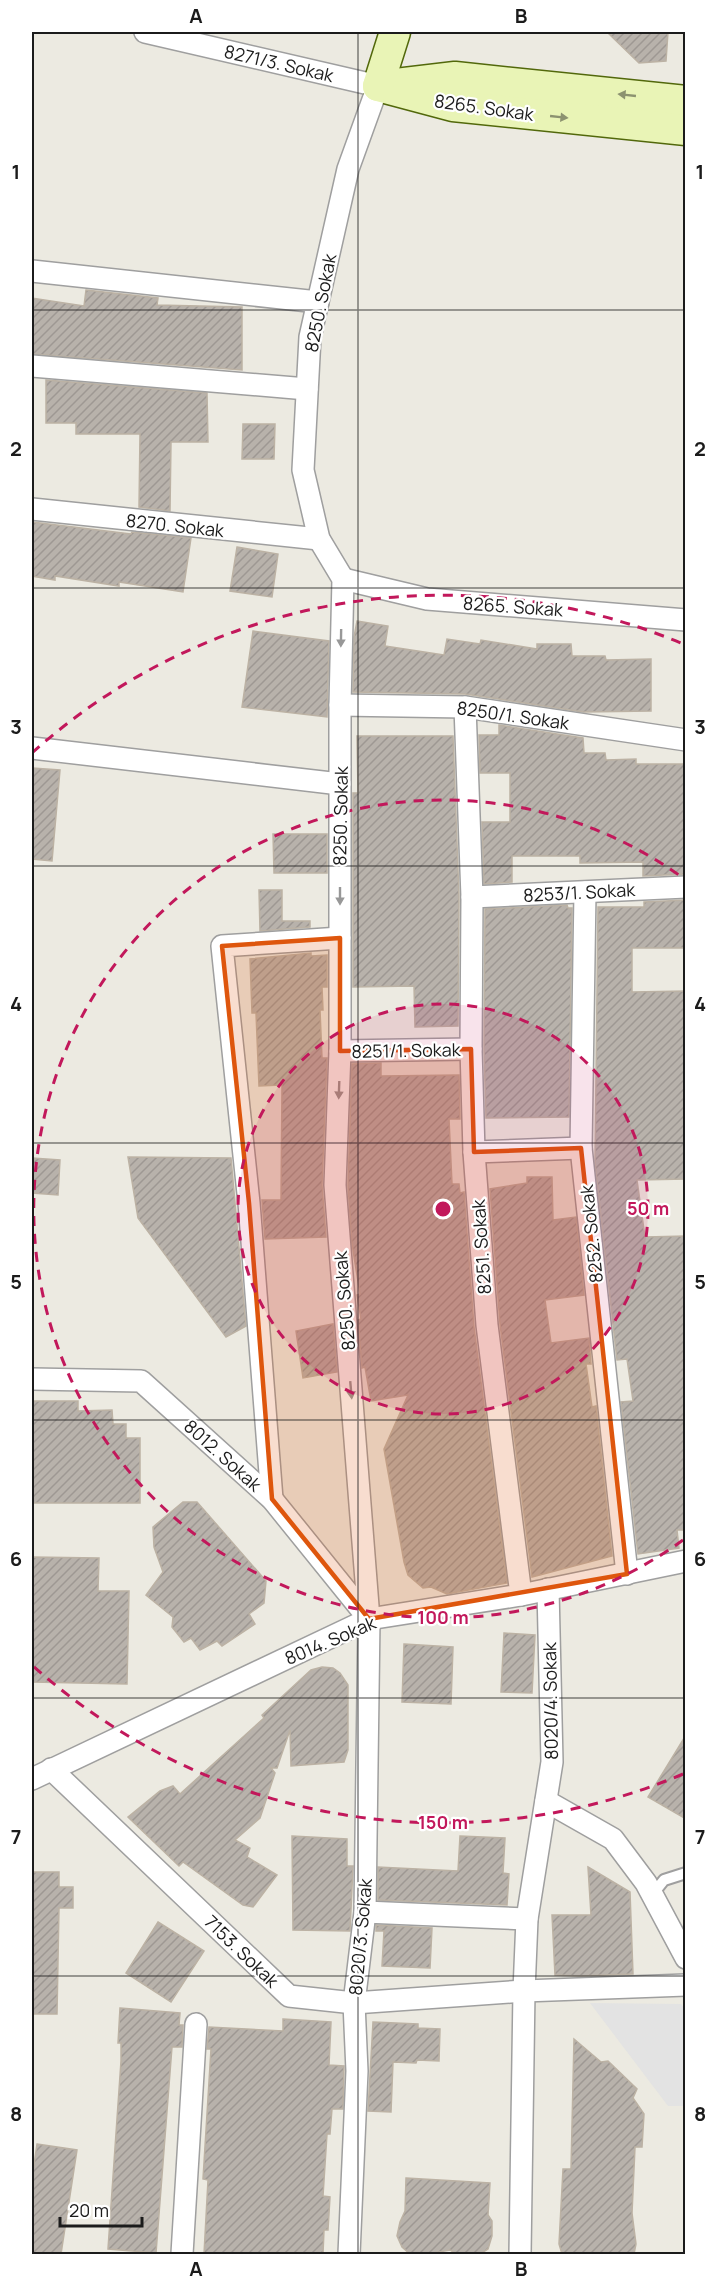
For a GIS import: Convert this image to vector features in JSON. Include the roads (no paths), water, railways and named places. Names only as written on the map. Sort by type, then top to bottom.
[{"type":"street","name":"8271/3. Sokak","points":[[145,32],[378,86]]},
{"type":"street","name":"8250. Sokak","points":[[369,1619],[335,1185],[340,1052],[342,579],[319,539],[303,470],[310,337],[348,169],[395,32]]},
{"type":"street","name":"8265. Sokak","points":[[378,86],[455,77],[686,101]]},
{"type":"street","name":"8265. Sokak","points":[[378,86],[453,106],[686,130]]},
{"type":"street","points":[[32,271],[318,302]]},
{"type":"street","points":[[32,366],[307,389]]},
{"type":"street","name":"8270. Sokak","points":[[32,509],[319,539]]},
{"type":"street","name":"8265. Sokak","points":[[342,579],[427,600],[686,620]]},
{"type":"street","name":"8250/1. Sokak","points":[[340,705],[465,706],[686,740]]},
{"type":"street","name":"8251. Sokak","points":[[465,706],[472,897],[471,1049],[474,1152],[487,1326],[521,1594]]},
{"type":"street","points":[[32,748],[340,784]]},
{"type":"street","name":"8253/1. Sokak","points":[[472,897],[686,887]]},
{"type":"street","name":"8252. Sokak","points":[[585,892],[582,1148],[627,1574]]},
{"type":"street","points":[[272,1499],[249,1203],[222,946],[340,938]]},
{"type":"street","name":"8251/1. Sokak","points":[[340,1052],[471,1049]]},
{"type":"street","points":[[474,1152],[582,1148]]},
{"type":"street","name":"8012. Sokak","points":[[32,1379],[141,1381],[272,1499],[369,1619]]},
{"type":"street","name":"8014. Sokak","points":[[32,1779],[369,1619],[521,1594],[686,1561]]},
{"type":"street","name":"8020/4. Sokak","points":[[520,2254],[527,1919],[552,1762],[548,1589]]},
{"type":"street","name":"8020/3. Sokak","points":[[349,2254],[357,2071],[354,2003],[365,1912],[369,1619]]},
{"type":"street","name":"7153. Sokak","points":[[51,1769],[289,1996],[354,2003],[524,1991],[686,1985]]},
{"type":"street","points":[[546,1800],[613,1839],[652,1895],[686,1958]]},
{"type":"street","points":[[365,1912],[527,1919]]},
{"type":"street","points":[[182,2254],[196,2024]]},
{"type":"lane","points":[[652,1895],[664,1880],[686,1873]]}]
